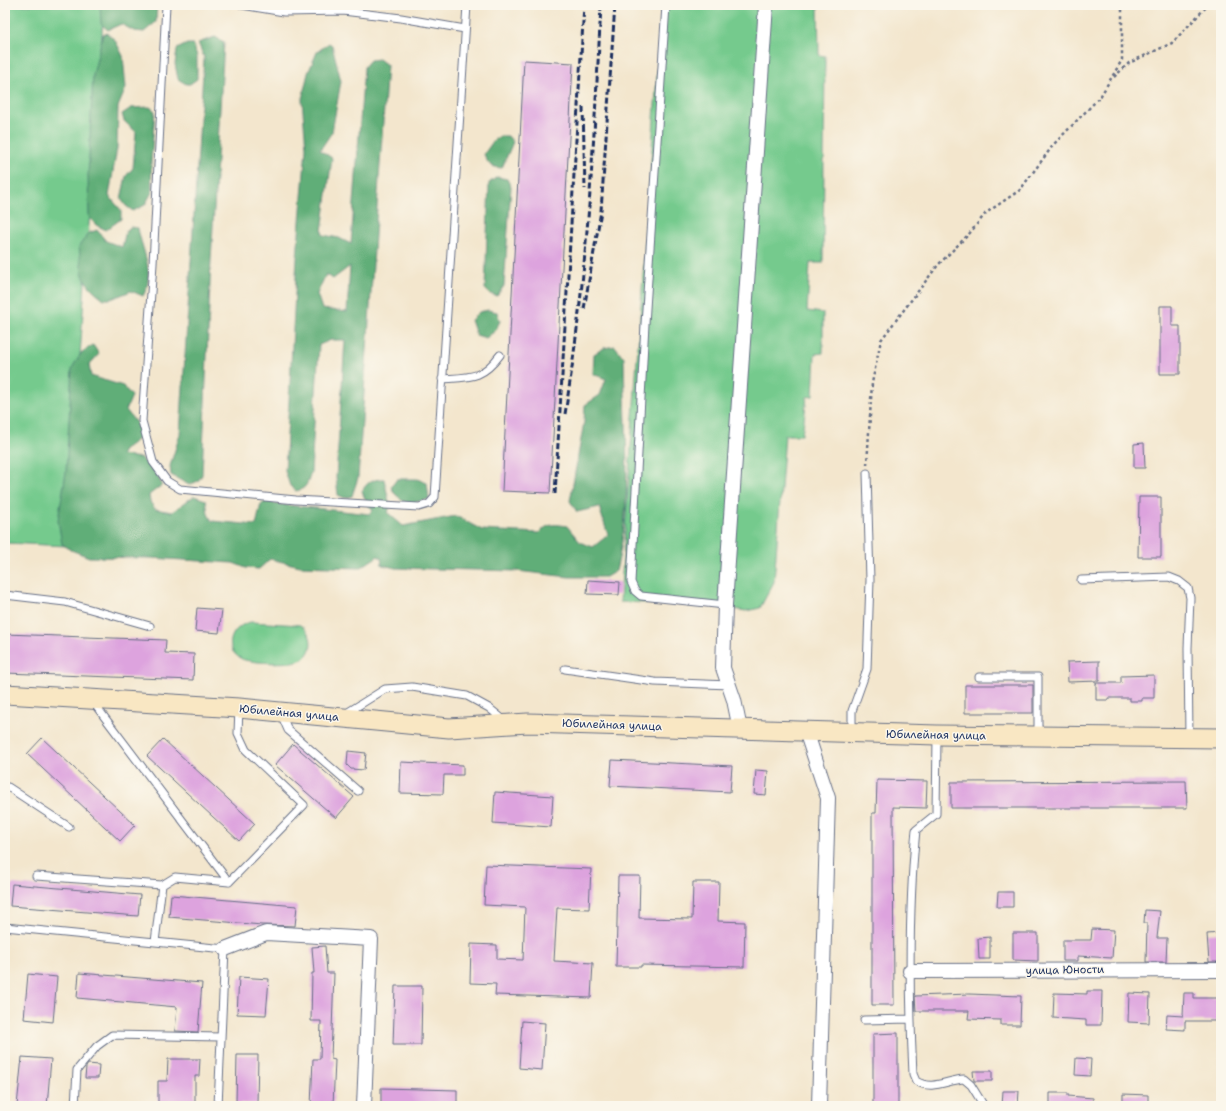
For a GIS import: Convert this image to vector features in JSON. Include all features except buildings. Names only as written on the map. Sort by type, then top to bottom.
[{"type":"street","points":[[740,729],[734,700],[723,668],[725,605],[766,5]]},
{"type":"street","name":"Юбилейная улица","points":[[5,694],[239,708],[449,728],[528,723],[937,735],[1221,738]]},
{"type":"street","points":[[806,731],[828,798],[819,1106]]},
{"type":"street","points":[[225,949],[266,933],[371,939],[364,1106]]},
{"type":"street","name":"улица Юности","points":[[910,971],[1221,970]]},
{"type":"lane","points":[[166,5],[153,264],[142,421],[154,462],[167,481],[180,489],[296,500],[419,507],[429,504],[435,497],[467,5]]},
{"type":"lane","points":[[242,5],[284,12],[343,11],[401,18],[465,29]]},
{"type":"lane","points":[[666,5],[645,324],[632,582],[635,591],[641,596],[725,605]]},
{"type":"lane","points":[[442,379],[475,376],[490,368],[500,354]]},
{"type":"lane","points":[[852,732],[852,711],[867,669],[870,580],[867,473]]},
{"type":"lane","points":[[1081,580],[1169,577],[1179,581],[1188,588],[1190,598],[1188,648],[1189,738]]},
{"type":"lane","points":[[5,596],[65,602],[150,626]]},
{"type":"lane","points":[[565,669],[655,682],[729,684]]},
{"type":"lane","points":[[979,677],[1038,677],[1038,736]]},
{"type":"lane","points":[[340,717],[385,689],[412,687],[466,696],[489,708],[509,724]]},
{"type":"lane","points":[[90,699],[229,882]]},
{"type":"lane","points":[[229,882],[304,805],[246,750],[238,733],[239,708]]},
{"type":"lane","points":[[280,712],[288,730],[358,791]]},
{"type":"lane","points":[[937,735],[936,814],[916,830],[911,883],[910,971],[913,1074],[916,1081],[922,1084],[939,1085],[956,1079],[964,1079],[971,1085],[984,1106]]},
{"type":"lane","points":[[5,787],[8,787],[69,827]]},
{"type":"lane","points":[[36,876],[162,885],[175,877],[229,882]]},
{"type":"lane","points":[[155,942],[162,885]]},
{"type":"lane","points":[[5,927],[225,949],[218,1106]]},
{"type":"lane","points":[[864,1020],[911,1019]]},
{"type":"lane","points":[[75,1106],[77,1070],[97,1046],[112,1035],[221,1037]]},
{"type":"path","points":[[867,473],[872,383],[881,340],[890,325],[938,265],[969,234],[986,214],[1020,190],[1054,144],[1100,97],[1122,60],[1122,5]]},
{"type":"path","points":[[1112,78],[1129,63],[1172,43],[1208,5]]},
{"type":"green space","points":[[5,5],[104,5],[67,546],[5,543]]},
{"type":"green space","points":[[100,5],[157,5],[156,22],[144,32],[134,31],[121,24],[108,30],[101,24]]},
{"type":"green space","points":[[662,5],[818,5],[819,55],[825,56],[823,263],[810,263],[807,311],[823,313],[823,353],[815,354],[813,396],[807,397],[802,435],[785,435],[774,582],[760,608],[746,611],[708,605],[620,602]]},
{"type":"green space","points":[[107,33],[115,40],[123,56],[126,88],[118,107],[117,148],[109,196],[121,210],[121,219],[106,230],[96,225],[89,217],[88,176],[93,75],[103,34]]},
{"type":"green space","points":[[215,37],[224,42],[211,260],[202,475],[198,481],[189,485],[171,475],[170,466],[180,434],[204,57],[198,43]]},
{"type":"green space","points":[[329,43],[332,45],[341,81],[332,132],[320,150],[332,158],[322,231],[323,235],[339,238],[351,244],[364,67],[370,60],[379,59],[387,65],[358,478],[352,496],[345,498],[338,495],[336,478],[345,340],[331,340],[319,345],[311,472],[305,487],[296,491],[290,486],[285,471],[297,258],[306,148],[302,99],[308,73],[317,52]],"holes":[[[350,266],[347,312],[322,309],[317,294],[326,274],[333,279]]]},
{"type":"green space","points":[[187,44],[193,44],[197,56],[197,79],[190,84],[186,84],[178,79],[175,64],[177,49]]},
{"type":"green space","points":[[150,107],[155,111],[151,163],[152,192],[145,205],[133,211],[126,206],[121,199],[126,176],[133,168],[136,132],[124,121],[122,114],[131,108]]},
{"type":"green space","points":[[500,136],[508,136],[513,142],[502,168],[490,165],[484,154],[494,140]]},
{"type":"green space","points":[[497,177],[507,179],[511,187],[504,286],[497,296],[490,294],[485,289],[489,183]]},
{"type":"green space","points":[[130,227],[138,228],[147,262],[147,287],[143,296],[131,291],[111,299],[104,299],[86,282],[82,271],[79,246],[89,233],[97,230],[106,241],[122,247],[126,231]]},
{"type":"green space","points":[[488,310],[497,312],[500,321],[495,331],[486,338],[476,335],[471,320],[479,312]]},
{"type":"green space","points":[[93,345],[99,354],[89,365],[91,376],[123,386],[132,396],[126,410],[137,424],[142,436],[125,449],[121,455],[141,458],[156,472],[162,485],[149,495],[150,502],[155,509],[172,512],[194,496],[206,500],[208,514],[212,521],[256,525],[261,504],[268,501],[277,504],[370,514],[373,510],[366,502],[362,491],[366,485],[371,482],[384,479],[390,506],[388,513],[403,526],[456,516],[482,530],[539,533],[545,527],[559,525],[567,526],[580,542],[593,547],[608,535],[599,507],[577,512],[570,501],[584,422],[585,405],[600,395],[606,379],[593,374],[594,354],[604,348],[615,346],[624,358],[627,465],[625,519],[616,571],[606,577],[569,577],[517,571],[396,568],[382,565],[381,558],[378,556],[360,568],[300,566],[270,559],[259,569],[246,568],[233,563],[151,558],[89,557],[71,550],[62,544],[58,520],[66,472],[72,368],[82,352]]},
{"type":"green space","points":[[397,479],[417,479],[427,483],[429,499],[407,504],[395,494],[391,487]]},
{"type":"green space","points":[[251,622],[300,625],[307,632],[311,641],[307,655],[292,662],[277,663],[242,659],[236,655],[232,649],[232,638],[234,632],[244,624]]},
{"type":"railway","points":[[555,494],[584,5]]},
{"type":"railway","points":[[565,414],[573,363],[589,210],[601,5]]},
{"type":"railway","points":[[584,309],[601,211],[615,5]]},
{"type":"railway","points":[[583,107],[585,189]]}]
